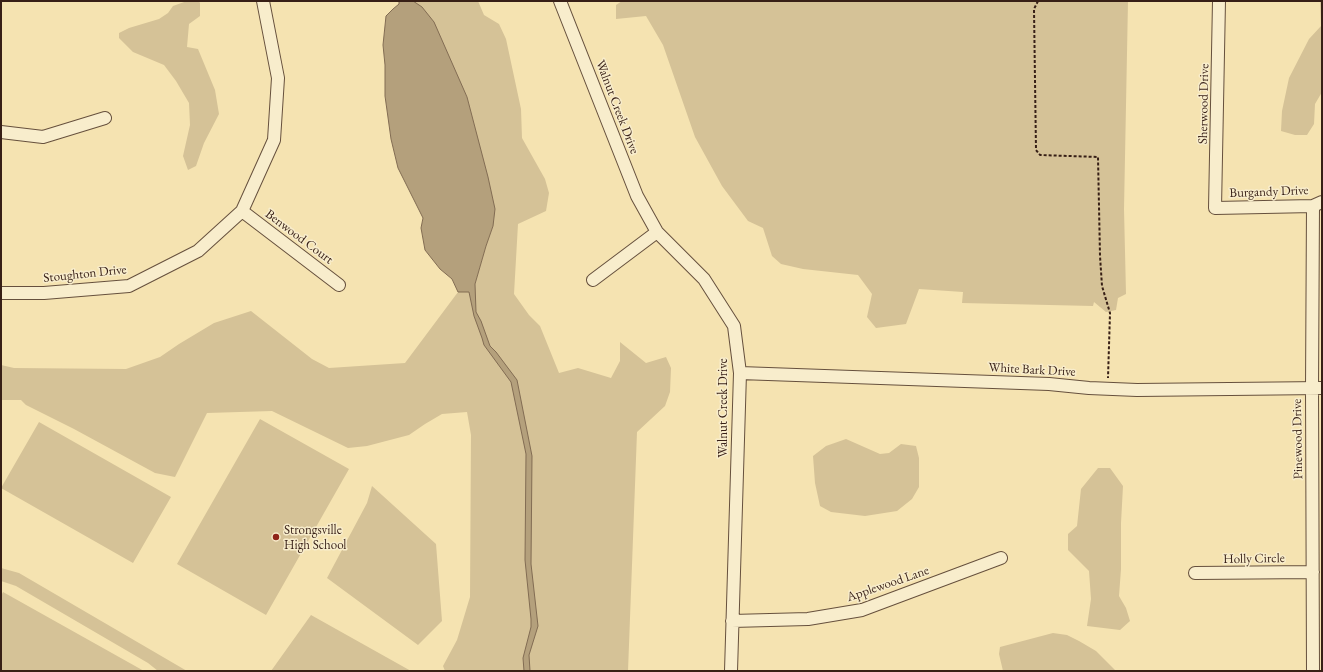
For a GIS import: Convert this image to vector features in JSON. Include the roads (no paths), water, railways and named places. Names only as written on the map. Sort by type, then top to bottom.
[{"type":"street","name":"Stoughton Drive","points":[[1,293],[44,293],[129,286],[198,251],[242,211],[274,140],[278,78],[263,1]]},
{"type":"street","name":"Walnut Creek Drive","points":[[560,1],[637,196],[657,232],[704,279],[734,326],[740,374],[731,671]]},
{"type":"street","name":"Sherwood Drive","points":[[1215,208],[1219,1]]},
{"type":"street","points":[[1,132],[43,138],[105,118]]},
{"type":"street","name":"Burgandy Drive","points":[[1215,208],[1318,204]]},
{"type":"street","name":"Pinewood Drive","points":[[1313,671],[1313,572],[1318,553],[1318,204]]},
{"type":"street","name":"Benwood Court","points":[[242,211],[339,285]]},
{"type":"street","points":[[593,280],[657,232]]},
{"type":"street","name":"White Bark Drive","points":[[740,374],[1049,384],[1089,388],[1145,390],[1317,388]]},
{"type":"street","name":"Applewood Lane","points":[[732,621],[808,619],[862,610],[1001,558]]},
{"type":"street","name":"Holly Circle","points":[[1195,573],[1313,572]]},
{"type":"place","name":"Strongsville High School","points":[[276,537]]}]
